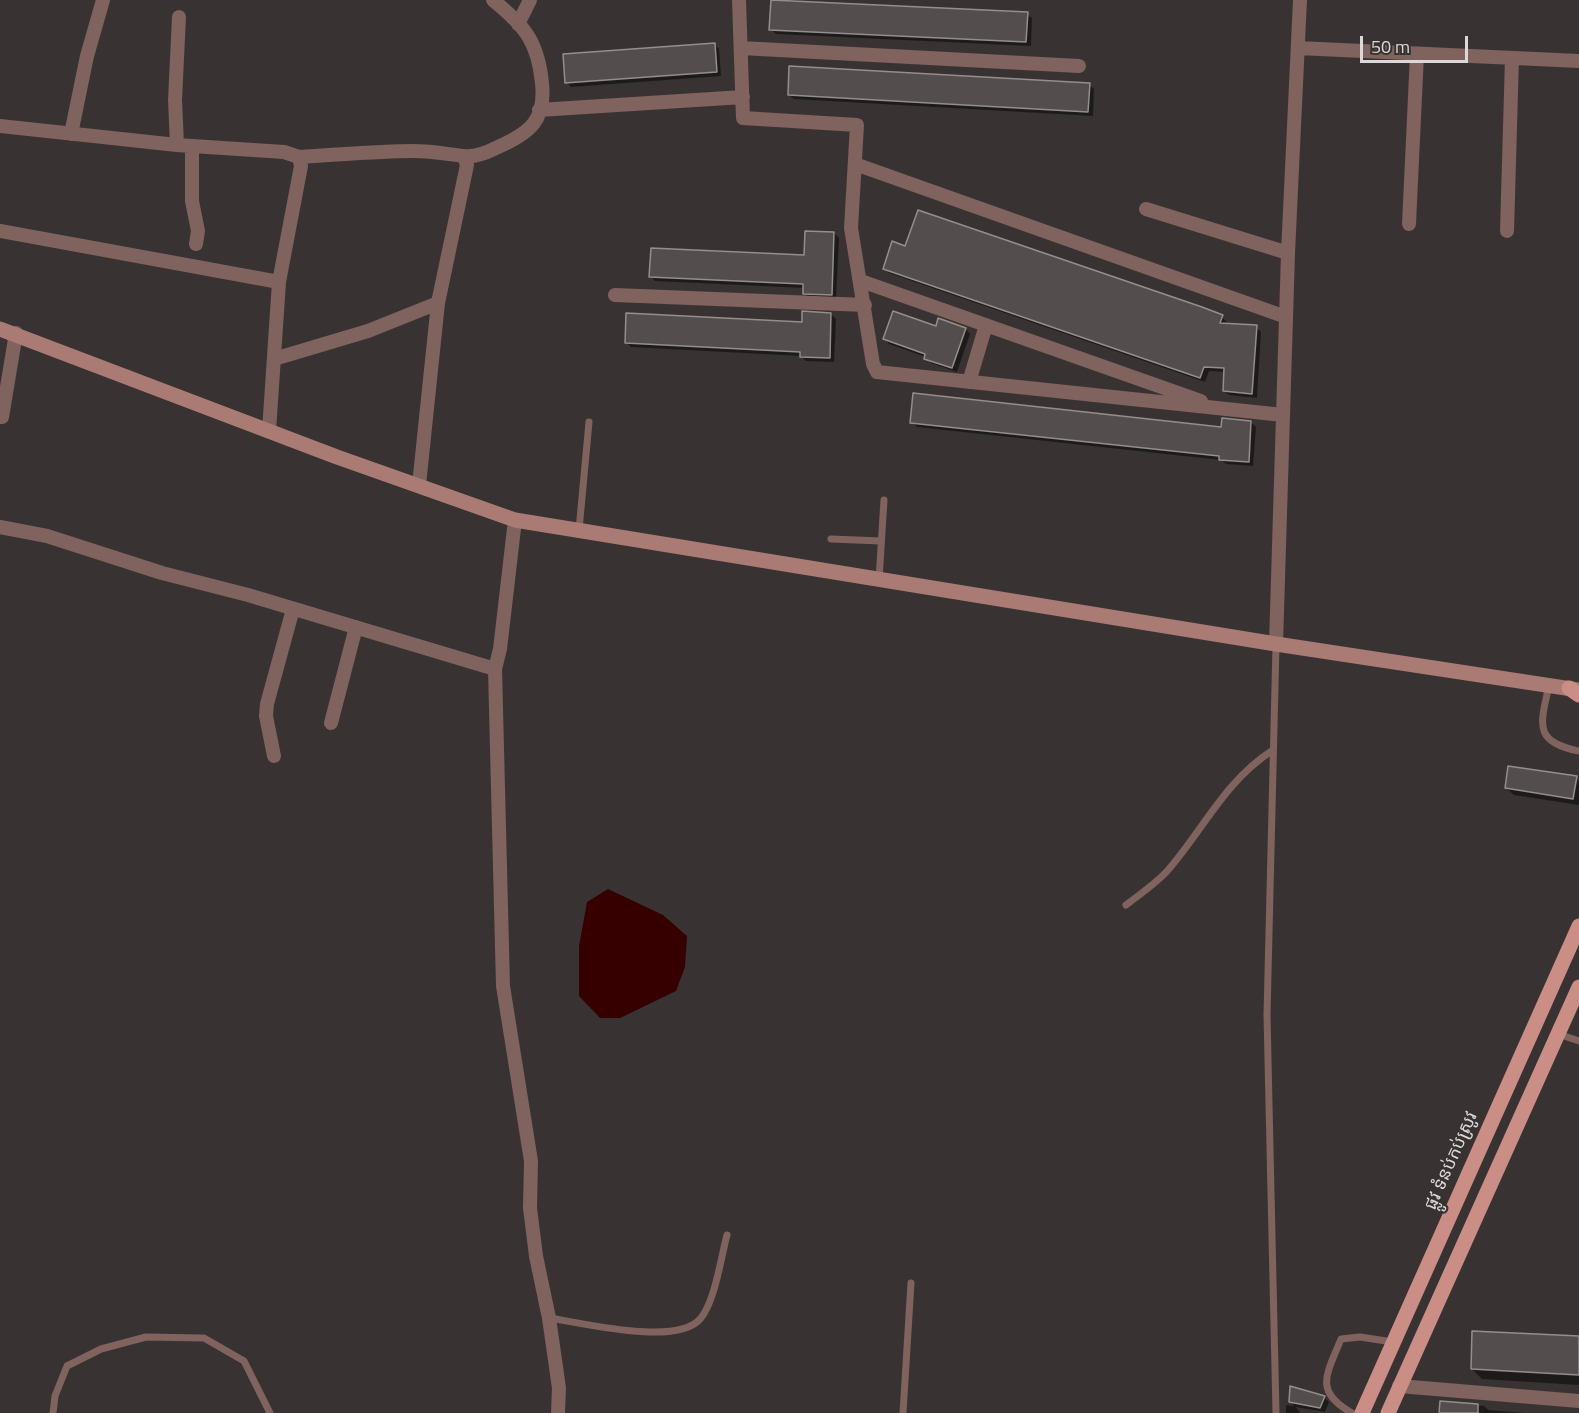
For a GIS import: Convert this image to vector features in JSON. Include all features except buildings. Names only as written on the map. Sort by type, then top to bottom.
[{"type":"main road","points":[[0,329],[16,333],[269,431],[515,520],[578,532],[1576,691]]},
{"type":"main road","name":"ផ្លូវ ទំនប់កប់ស្រូវ","points":[[1362,1413],[1579,926]]},
{"type":"main road","points":[[1388,1413],[1579,988]]},
{"type":"street","points":[[71,134],[87,56],[103,0]]},
{"type":"street","points":[[0,126],[177,145],[284,152],[299,157],[414,151],[452,152],[464,156],[483,154],[522,137],[535,125],[544,95],[542,66],[531,37],[494,0]]},
{"type":"street","points":[[518,24],[530,0]]},
{"type":"street","points":[[739,0],[743,118],[856,125],[851,228],[873,364],[877,372],[1283,415]]},
{"type":"street","points":[[1276,644],[1288,254],[1300,0]]},
{"type":"street","points":[[177,145],[175,100],[179,17]]},
{"type":"street","points":[[741,48],[1079,66]]},
{"type":"street","points":[[1298,48],[1579,61]]},
{"type":"street","points":[[1409,224],[1417,54]]},
{"type":"street","points":[[1507,231],[1512,58]]},
{"type":"street","points":[[539,110],[742,96]]},
{"type":"street","points":[[192,146],[192,201],[198,231],[196,244]]},
{"type":"street","points":[[419,485],[438,303],[467,165],[464,156]]},
{"type":"street","points":[[269,431],[279,282],[301,166],[299,157]]},
{"type":"street","points":[[855,164],[1286,317]]},
{"type":"street","points":[[1146,209],[1288,254]]},
{"type":"street","points":[[0,231],[279,282]]},
{"type":"street","points":[[861,281],[1223,409]]},
{"type":"street","points":[[615,295],[865,305]]},
{"type":"street","points":[[274,359],[368,331],[438,303]]},
{"type":"street","points":[[969,382],[986,326]]},
{"type":"street","points":[[2,417],[16,333]]},
{"type":"street","points":[[515,520],[500,649],[495,669],[503,986],[531,1161],[530,1208],[559,1388],[558,1413]]},
{"type":"street","points":[[0,526],[47,536],[162,573],[356,627],[495,669]]},
{"type":"street","points":[[274,756],[266,716],[267,704],[293,609]]},
{"type":"street","points":[[331,723],[356,627]]},
{"type":"street","points":[[1399,1386],[1579,1401]]},
{"type":"lane","points":[[578,532],[588,422]]},
{"type":"lane","points":[[879,580],[884,500]]},
{"type":"lane","points":[[831,539],[881,541]]},
{"type":"lane","points":[[1276,644],[1267,1016],[1276,1413]]},
{"type":"lane","points":[[1549,685],[1541,722],[1546,737],[1560,747],[1579,751]]},
{"type":"lane","points":[[1126,905],[1167,871],[1228,788],[1253,763],[1273,750]]},
{"type":"lane","points":[[1558,1034],[1579,1041]]},
{"type":"lane","points":[[549,1318],[638,1331],[670,1332],[687,1328],[701,1319],[708,1306],[727,1235]]},
{"type":"lane","points":[[903,1413],[911,1283]]},
{"type":"lane","points":[[53,1413],[55,1396],[67,1366],[101,1349],[146,1337],[204,1338],[244,1361],[270,1413]]},
{"type":"lane","points":[[1353,1413],[1338,1405],[1328,1394],[1325,1378],[1341,1339],[1360,1337],[1393,1342]]},
{"type":"shaded area","points":[[608,889],[663,915],[687,936],[685,967],[676,991],[620,1018],[600,1018],[579,996],[579,946],[587,902]]}]
